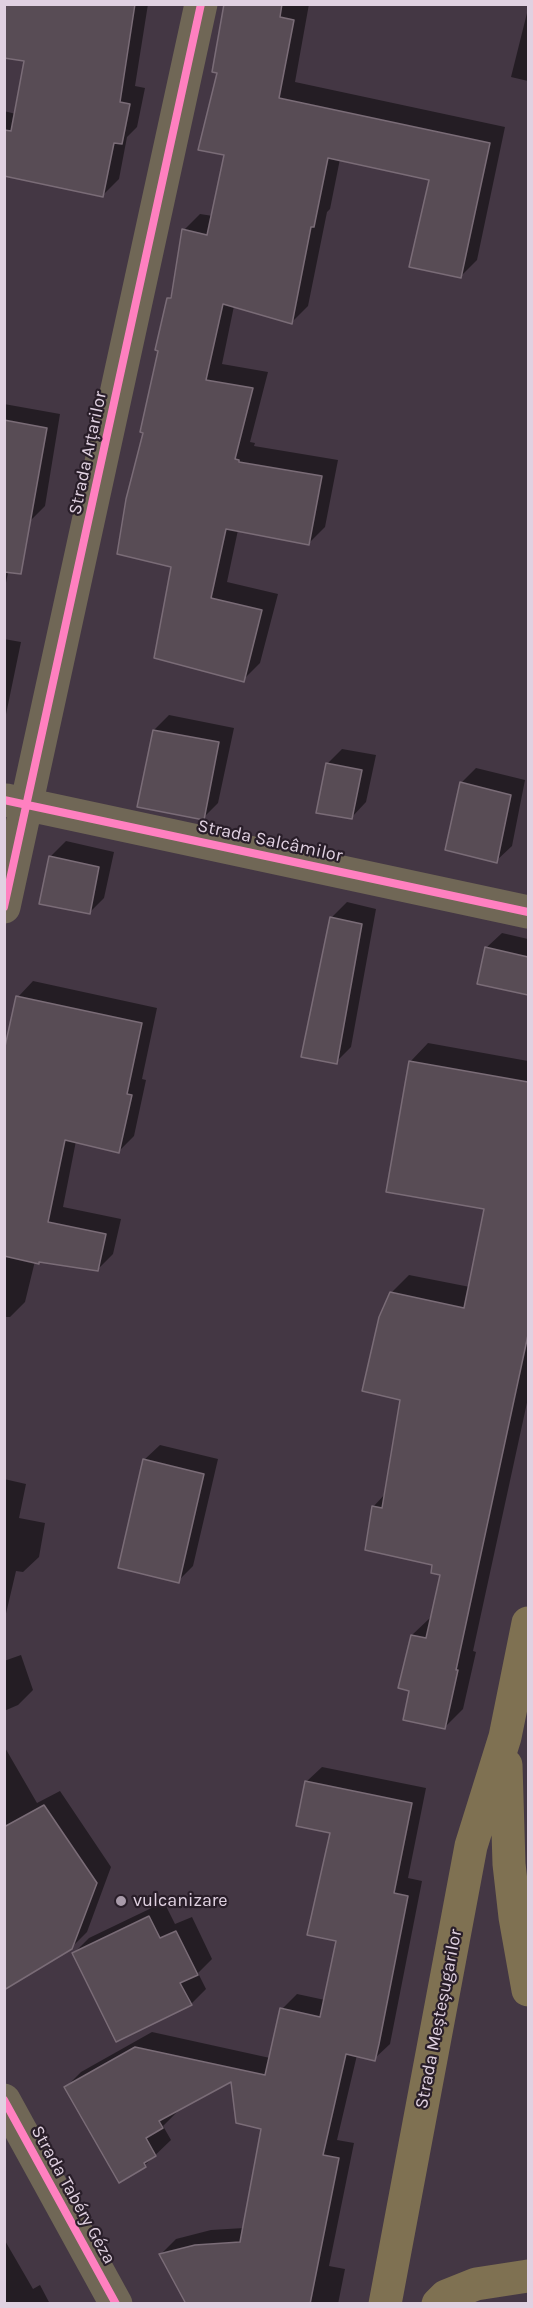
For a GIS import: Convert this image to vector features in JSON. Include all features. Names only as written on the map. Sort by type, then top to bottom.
[{"type":"main road","name":"Strada Meșteșugarilor","points":[[386,2304],[471,1846],[505,1737],[528,1623]]},
{"type":"main road","name":"Strada Meșteșugarilor","points":[[505,1737],[509,1864],[515,1917],[528,1990]]},
{"type":"main road","points":[[438,2304],[446,2296],[476,2284],[528,2276]]},
{"type":"street","name":"Strada Arțarilor","points":[[4,907],[16,802],[201,4]]},
{"type":"street","name":"Strada Salcâmilor","points":[[16,802],[528,912]]},
{"type":"street","name":"Strada Tabéry Géza","points":[[4,2100],[116,2304]]},
{"type":"building","points":[[4,4],[135,4],[120,102],[130,104],[122,144],[114,143],[103,197],[4,176],[4,130],[11,131],[24,61],[4,58]]},
{"type":"building","points":[[224,4],[282,4],[280,17],[294,20],[279,98],[490,143],[461,278],[409,267],[429,180],[328,158],[314,227],[311,227],[292,324],[223,304],[206,380],[253,388],[235,459],[239,462],[322,476],[309,545],[226,529],[211,598],[262,610],[244,682],[154,658],[171,567],[117,554],[126,499],[143,433],[140,432],[158,351],[155,350],[167,298],[171,298],[182,229],[207,235],[224,155],[198,150],[217,73],[212,72]]},
{"type":"building","points":[[4,420],[47,428],[21,574],[4,572]]},
{"type":"building","points":[[153,730],[219,742],[204,820],[137,807]]},
{"type":"building","points":[[326,763],[362,770],[352,819],[316,813]]},
{"type":"building","points":[[460,782],[511,795],[497,863],[445,850]]},
{"type":"building","points":[[49,856],[99,867],[90,914],[39,904]]},
{"type":"building","points":[[330,917],[362,924],[337,1064],[301,1057]]},
{"type":"building","points":[[485,947],[528,957],[528,995],[477,984]]},
{"type":"building","points":[[16,996],[142,1023],[127,1094],[132,1095],[119,1153],[65,1140],[48,1222],[106,1234],[98,1271],[39,1262],[39,1264],[4,1256],[4,1051]]},
{"type":"building","points":[[409,1061],[528,1082],[528,1335],[445,1729],[403,1720],[409,1691],[398,1688],[411,1635],[426,1638],[440,1575],[431,1573],[432,1565],[365,1550],[372,1506],[382,1508],[400,1400],[362,1391],[379,1317],[390,1292],[464,1308],[484,1209],[386,1192]]},
{"type":"building","points":[[143,1459],[204,1474],[179,1583],[118,1568]]},
{"type":"building","points":[[305,1781],[412,1803],[394,1893],[408,1896],[379,2044],[375,2061],[346,2054],[323,2155],[339,2158],[310,2304],[186,2304],[159,2254],[195,2245],[240,2242],[261,2129],[236,2123],[231,2082],[159,2121],[163,2128],[146,2138],[156,2156],[144,2163],[146,2167],[119,2183],[64,2087],[135,2047],[265,2075],[280,2008],[320,2017],[336,1941],[307,1935],[330,1833],[296,1826]]},
{"type":"building","points":[[44,1805],[97,1883],[72,1949],[4,1990],[4,1827]]},
{"type":"building","points":[[149,1916],[160,1938],[176,1931],[198,1975],[180,1983],[192,2005],[116,2042],[72,1953]]},
{"type":"cycle path","points":[[4,907],[201,4]]},
{"type":"cycle path","points":[[4,800],[528,912]]},
{"type":"cycle path","points":[[4,2100],[116,2304]]},
{"type":"place","name":"vulcanizare","points":[[121,1901]]}]
